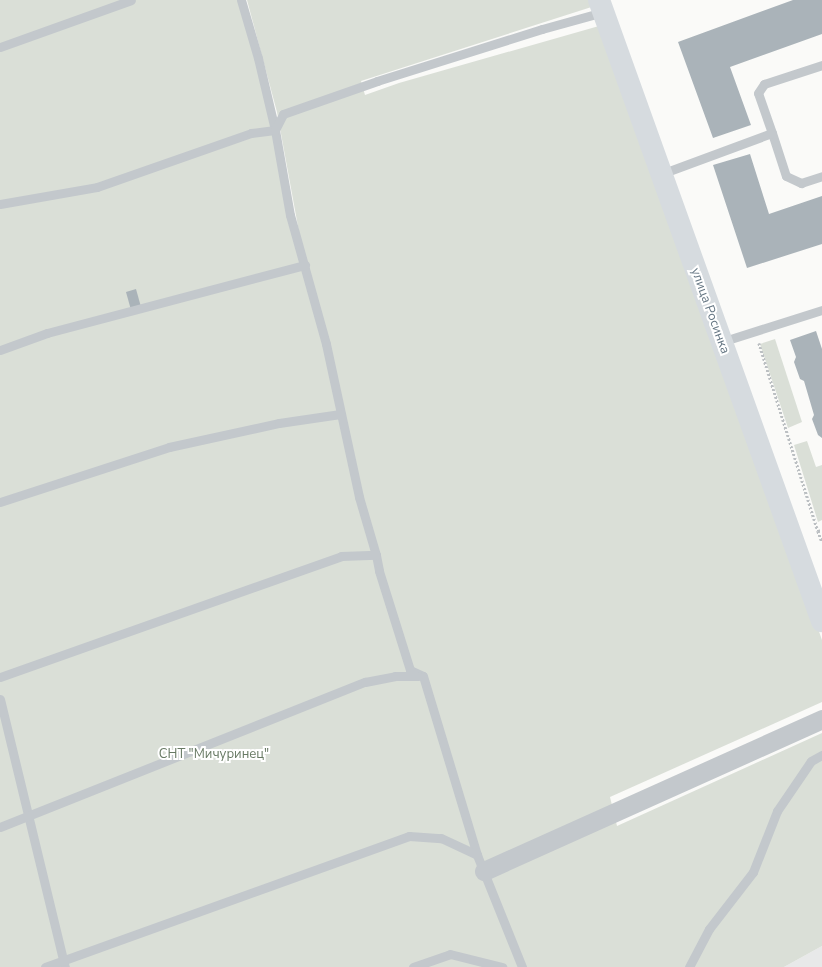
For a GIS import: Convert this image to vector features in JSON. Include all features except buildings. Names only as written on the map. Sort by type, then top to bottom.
[{"type":"main road","name":"улица Росинка","points":[[601,6],[822,621]]},
{"type":"street","points":[[480,863],[822,719]]},
{"type":"lane","points":[[0,47],[131,0]]},
{"type":"lane","points":[[241,0],[258,58],[275,130],[290,215],[326,344],[359,497],[376,555],[379,571],[410,670],[423,676],[480,863],[522,967]]},
{"type":"lane","points":[[275,130],[283,114],[377,81],[534,31],[601,6]]},
{"type":"lane","points":[[822,65],[764,84],[758,93],[786,176],[801,183],[822,176]]},
{"type":"lane","points":[[0,204],[97,187],[252,133],[275,130]]},
{"type":"lane","points":[[661,174],[772,133]]},
{"type":"lane","points":[[0,350],[47,333],[305,265]]},
{"type":"lane","points":[[721,342],[822,310]]},
{"type":"lane","points":[[0,502],[169,447],[279,423],[340,414]]},
{"type":"lane","points":[[0,677],[341,556],[376,555]]},
{"type":"lane","points":[[0,827],[365,682],[395,676],[423,676]]},
{"type":"lane","points":[[0,699],[64,964]]},
{"type":"lane","points":[[689,967],[709,929],[752,872],[777,811],[811,761],[822,755]]},
{"type":"lane","points":[[45,967],[64,964],[409,836],[441,838],[480,863]]},
{"type":"lane","points":[[412,967],[450,954],[502,967]]},
{"type":"path","points":[[755,332],[822,542]]},
{"type":"path","points":[[818,531],[822,530]]},
{"type":"shaded area","points":[[822,946],[822,967],[784,967]]},
{"type":"green space","name":"СНТ \"Мичуринец\"","points":[[0,0],[241,0],[304,259],[277,112],[247,0],[602,0],[604,3],[361,81],[365,95],[399,83],[606,24],[822,640],[822,702],[610,797],[617,826],[822,733],[822,946],[784,967],[0,967]]},
{"type":"green space","points":[[775,339],[802,422],[788,428],[760,344]]},
{"type":"green space","points":[[807,441],[816,467],[822,465],[822,520],[818,522],[794,445]]}]
